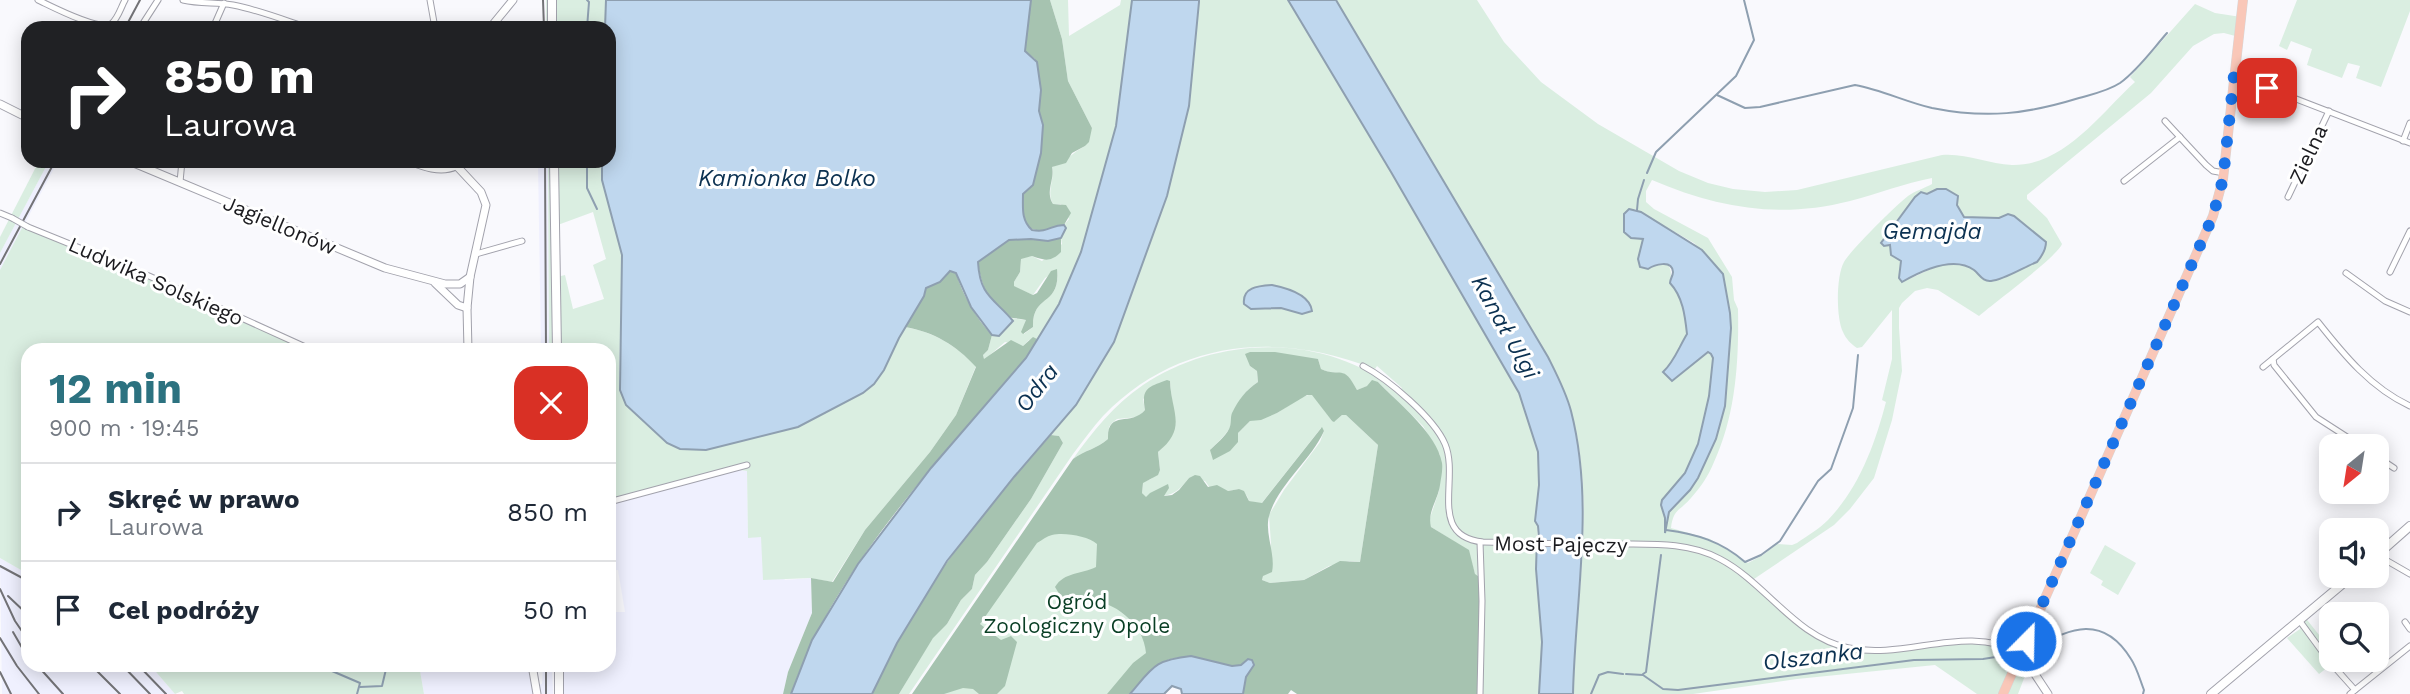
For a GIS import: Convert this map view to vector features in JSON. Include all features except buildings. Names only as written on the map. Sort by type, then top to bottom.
[{"type":"main road","points":[[552,0],[552,21]]},
{"type":"main road","points":[[2003,694],[2216,206],[2224,173],[2244,0]]},
{"type":"main road","points":[[554,168],[557,343]]},
{"type":"main road","points":[[2389,544],[2410,526]]},
{"type":"main road","points":[[2210,694],[2338,588]]},
{"type":"main road","points":[[559,672],[559,694]]},
{"type":"street","points":[[38,0],[88,21]]},
{"type":"street","points":[[113,21],[125,0]]},
{"type":"street","points":[[144,21],[158,0]]},
{"type":"street","points":[[183,0],[224,3],[287,21]]},
{"type":"street","points":[[430,0],[434,21]]},
{"type":"street","points":[[495,21],[513,0]]},
{"type":"street","points":[[216,21],[224,3]]},
{"type":"street","points":[[2234,75],[2410,144]]},
{"type":"street","points":[[0,104],[21,114]]},
{"type":"street","name":"Zielna","points":[[2288,197],[2329,111]]},
{"type":"street","points":[[2165,121],[2213,171],[2224,173]]},
{"type":"street","points":[[2403,141],[2410,123]]},
{"type":"street","points":[[2124,181],[2180,137]]},
{"type":"street","name":"Jagiellonów","points":[[146,168],[358,258],[456,285],[470,277]]},
{"type":"street","points":[[180,182],[181,168]]},
{"type":"street","points":[[431,168],[450,168]]},
{"type":"street","points":[[458,168],[481,192],[485,202],[485,214],[470,277],[468,343]]},
{"type":"street","name":"Ludwika Solskiego","points":[[0,213],[149,276],[297,343]]},
{"type":"street","points":[[2390,272],[2410,231]]},
{"type":"street","points":[[476,254],[522,241]]},
{"type":"street","points":[[2346,273],[2385,301],[2410,312]]},
{"type":"street","name":"Jagiellonów","points":[[434,281],[458,305],[467,308]]},
{"type":"street","points":[[2263,367],[2318,322],[2353,365],[2379,387],[2410,407]]},
{"type":"street","points":[[2273,359],[2274,365],[2316,417],[2342,434]]},
{"type":"street","points":[[1363,366],[1402,395],[1438,430],[1445,443],[1449,461],[1450,520],[1461,534],[1482,542],[1480,694]]},
{"type":"street","points":[[616,500],[747,465]]},
{"type":"street","points":[[2389,465],[2394,468]]},
{"type":"street","name":"Most Pajęczy","points":[[1482,542],[1683,546],[1722,560],[1810,631],[1838,646],[1871,651],[1983,640],[2021,653]]},
{"type":"street","points":[[2389,562],[2410,574]]},
{"type":"street","points":[[2299,620],[2352,692],[2410,646]]},
{"type":"street","points":[[2405,622],[2410,629]]},
{"type":"street","points":[[2021,653],[2048,694]]},
{"type":"street","points":[[533,672],[537,694]]},
{"type":"shaded area","points":[[45,168],[54,168],[0,270],[0,253]]},
{"type":"shaded area","points":[[538,168],[548,168],[549,343],[541,343]]},
{"type":"shaded area","points":[[740,470],[747,471],[748,538],[761,536],[785,580],[811,578],[812,613],[788,672],[783,694],[559,694],[559,672],[616,672],[616,612],[625,612],[616,570],[616,503]]},
{"type":"shaded area","points":[[0,558],[21,570],[21,672],[156,672],[175,694],[2,694]]},
{"type":"shaded area","points":[[420,672],[534,672],[537,685],[542,684],[543,672],[552,672],[553,694],[424,694]]},
{"type":"green space","points":[[546,0],[606,0],[605,21],[546,21]]},
{"type":"green space","points":[[1031,0],[1050,0],[1062,39],[1068,81],[1092,128],[1089,142],[1085,146],[1072,153],[1066,163],[1052,167],[1050,190],[1053,204],[1066,205],[1071,213],[1064,225],[1043,232],[1029,228],[1023,215],[1023,194],[1033,185],[1041,153],[1043,125],[1039,111],[1041,90],[1035,59],[1025,51]]},
{"type":"green space","points":[[1050,0],[1068,0],[1069,36],[1120,5],[1121,0],[1132,0],[1116,126],[1081,252],[1059,304],[1036,344],[1037,339],[1029,340],[1023,346],[1005,342],[984,360],[983,355],[988,350],[992,335],[999,336],[1012,321],[1011,318],[1026,320],[1024,334],[1033,327],[1037,309],[1055,289],[1057,270],[1045,278],[1033,295],[1014,287],[1014,282],[1020,272],[1021,258],[1032,256],[1042,261],[1062,244],[1061,238],[1066,229],[1064,225],[1069,219],[1061,204],[1053,204],[1051,199],[1052,167],[1085,146],[1092,128],[1068,81],[1062,39]]},
{"type":"green space","points":[[1199,0],[1288,0],[1519,393],[1538,452],[1539,485],[1535,521],[1538,526],[1536,569],[1542,642],[1539,694],[1480,694],[1475,574],[1468,550],[1431,527],[1429,521],[1439,491],[1440,455],[1423,426],[1378,382],[1357,390],[1344,374],[1321,369],[1318,359],[1250,366],[1257,371],[1258,382],[1245,393],[1229,429],[1210,450],[1238,433],[1250,421],[1277,413],[1302,397],[1312,394],[1332,421],[1346,415],[1378,445],[1360,562],[1349,561],[1329,566],[1304,580],[1270,583],[1262,580],[1271,544],[1269,515],[1320,442],[1324,431],[1321,428],[1261,504],[1249,501],[1239,489],[1228,491],[1210,488],[1205,481],[1189,478],[1178,490],[1168,495],[1163,496],[1165,491],[1146,498],[1142,493],[1143,482],[1151,479],[1160,470],[1158,452],[1171,436],[1173,428],[1170,381],[1143,399],[1145,410],[1138,417],[1117,419],[1109,427],[1108,439],[1073,459],[1105,419],[1143,385],[1173,368],[1205,356],[1239,349],[1272,347],[1267,347],[1231,349],[1197,357],[1164,371],[1132,390],[1103,416],[1073,454],[909,694],[899,694],[933,637],[947,624],[961,600],[972,589],[975,575],[1031,499],[1063,443],[1059,436],[1051,435],[1076,405],[1114,342],[1167,196],[1189,106]],"holes":[[[1276,348],[1303,349],[1339,357],[1375,369],[1377,366],[1402,388],[1398,392],[1370,373],[1339,359],[1307,350]]]},
{"type":"green space","points":[[1336,0],[1477,0],[1504,42],[1541,82],[1598,124],[1679,171],[1708,183],[1765,192],[1797,190],[1942,155],[2012,165],[2031,163],[2048,157],[2080,136],[2135,82],[2130,77],[2195,4],[2215,13],[2241,17],[2239,37],[2224,33],[2214,34],[2193,46],[2151,93],[2027,195],[2027,199],[2047,218],[2062,244],[2038,269],[1979,316],[1938,290],[1927,288],[1915,291],[1902,303],[1899,308],[1899,328],[1902,371],[1892,420],[1874,478],[1834,525],[1751,581],[1824,639],[1860,650],[1983,640],[2021,653],[2028,668],[2018,694],[1977,694],[1935,665],[1797,679],[1693,694],[1573,694],[1584,516],[1583,481],[1571,411],[1548,357]],"holes":[[[1932,178],[1932,184],[1911,194],[1894,208],[1841,268],[1838,287],[1841,326],[1844,335],[1857,348],[1862,347],[1892,310],[1892,359],[1882,400],[1886,402],[1865,465],[1849,494],[1824,523],[1797,543],[1777,544],[1748,563],[1710,539],[1671,528],[1675,514],[1710,472],[1727,425],[1737,367],[1738,309],[1734,300],[1732,277],[1708,238],[1646,202],[1646,191],[1652,180],[1725,204],[1774,210],[1850,201]],[[1934,190],[1957,202],[1963,217],[2001,217],[2046,245],[2041,257],[1993,281],[1987,281],[1960,264],[1937,267],[1908,279],[1900,259],[1894,257],[1884,236],[1915,197]],[[1635,209],[1694,243],[1723,275],[1731,328],[1725,406],[1716,439],[1698,478],[1669,512],[1665,533],[1667,494],[1685,473],[1698,444],[1709,396],[1713,358],[1708,352],[1672,381],[1664,372],[1687,334],[1683,307],[1670,283],[1671,271],[1667,264],[1648,269],[1638,259],[1643,239],[1635,239],[1624,232],[1624,214]]]},
{"type":"green space","points":[[2297,0],[2410,0],[2410,11],[2381,87],[2356,78],[2360,66],[2348,63],[2342,78],[2307,65],[2312,49],[2291,41],[2287,50],[2279,46]]},
{"type":"green space","points":[[35,168],[45,168],[0,253],[0,237]]},
{"type":"green space","points":[[548,168],[602,168],[602,180],[622,255],[619,384],[706,450],[798,427],[863,393],[879,378],[905,327],[943,340],[976,366],[956,415],[930,452],[865,530],[832,582],[810,578],[763,580],[761,537],[748,538],[747,471],[740,470],[616,503],[616,343],[549,343]],"holes":[[[593,212],[606,259],[593,265],[604,299],[573,309],[565,275],[557,277],[555,226]]]},
{"type":"green space","points":[[23,226],[55,237],[296,343],[21,343],[21,570],[0,558],[0,270]]},
{"type":"green space","points":[[1061,238],[1061,252],[1054,258],[1032,256],[1021,259],[1020,272],[1014,286],[1033,295],[1051,271],[1057,269],[1055,289],[1037,309],[1033,327],[1023,334],[1021,332],[1026,320],[1009,317],[991,301],[983,285],[978,262],[1009,240],[1048,241]]},
{"type":"green space","points":[[950,271],[956,273],[971,306],[992,335],[988,350],[983,355],[984,359],[1011,340],[1023,346],[1033,337],[1037,339],[1036,344],[932,467],[870,547],[817,632],[791,694],[783,694],[788,672],[812,613],[811,578],[833,582],[865,530],[930,452],[956,415],[976,367],[961,352],[944,341],[926,332],[905,327],[926,288],[940,282]]},
{"type":"green space","points":[[1275,352],[1318,359],[1321,369],[1345,374],[1357,390],[1367,386],[1372,380],[1378,382],[1416,419],[1433,441],[1439,452],[1442,468],[1439,490],[1430,516],[1431,527],[1469,550],[1475,574],[1482,579],[1480,694],[1297,694],[1291,690],[1288,694],[1243,694],[1248,659],[1241,665],[1233,666],[1182,657],[1155,667],[1130,694],[1107,694],[1133,663],[1146,653],[1144,642],[1134,623],[1107,604],[1086,600],[1077,610],[1069,610],[1055,587],[1068,576],[1096,567],[1097,544],[1076,535],[1063,534],[1050,536],[1037,543],[980,624],[1001,640],[1011,636],[1017,642],[1005,686],[997,694],[979,694],[973,689],[963,688],[944,694],[912,694],[1073,459],[1108,439],[1111,424],[1139,415],[1145,410],[1144,397],[1147,389],[1167,380],[1170,381],[1175,427],[1173,435],[1158,452],[1158,475],[1143,483],[1142,493],[1146,497],[1168,484],[1169,488],[1164,496],[1172,495],[1195,475],[1200,476],[1208,487],[1217,485],[1228,491],[1239,489],[1244,491],[1249,501],[1262,503],[1322,427],[1324,431],[1318,442],[1281,492],[1270,513],[1268,527],[1273,565],[1272,572],[1263,576],[1262,580],[1270,583],[1304,580],[1340,561],[1360,562],[1378,445],[1346,415],[1332,421],[1312,395],[1307,395],[1277,413],[1261,420],[1250,421],[1238,433],[1238,442],[1230,451],[1213,460],[1210,450],[1227,432],[1232,413],[1240,399],[1258,382],[1257,371],[1250,366],[1245,354]]},
{"type":"green space","points":[[1051,435],[1059,436],[1063,443],[1031,499],[975,575],[972,589],[961,600],[947,624],[933,638],[899,694],[872,694],[888,658],[928,590],[975,526]]},
{"type":"green space","name":"Ogród Zoologiczny Opole","points":[[1061,511],[1144,514],[1146,653],[1111,694],[918,694]]},
{"type":"green space","points":[[2105,545],[2136,563],[2118,595],[2101,585],[2103,581],[2090,573]]},
{"type":"green space","points":[[2304,616],[2319,635],[2319,672],[2322,672],[2319,674],[2287,638],[2300,629],[2299,620]]},
{"type":"green space","points":[[156,672],[420,672],[424,694],[184,694],[182,691],[175,694]]},
{"type":"water","name":"Kamionka Bolko","points":[[606,0],[1031,0],[1025,51],[1037,62],[1041,90],[1039,111],[1043,125],[1041,153],[1033,185],[1023,194],[1023,214],[1032,230],[1064,225],[1066,228],[1061,238],[1048,241],[1009,240],[978,262],[985,290],[1013,321],[999,336],[992,335],[971,307],[956,273],[950,271],[940,282],[926,288],[884,370],[863,393],[798,427],[706,450],[680,449],[667,443],[626,405],[620,390],[622,255],[602,180],[602,168],[616,168],[616,21],[605,21]]},
{"type":"water","name":"Odra","points":[[1132,0],[1199,2],[1189,106],[1167,196],[1114,342],[1076,405],[947,561],[897,643],[872,694],[791,694],[812,640],[858,564],[931,468],[1026,358],[1059,304],[1081,252],[1116,126]]},
{"type":"water","name":"Kanał Ulgi","points":[[1288,0],[1336,0],[1548,357],[1564,390],[1578,446],[1582,481],[1582,552],[1573,694],[1539,694],[1542,642],[1536,569],[1539,537],[1535,521],[1539,485],[1538,452],[1519,393]]},
{"type":"water","name":"Gemajda","points":[[1937,189],[1946,189],[1958,196],[1957,205],[1964,217],[1999,218],[2008,214],[2014,216],[2046,242],[2042,255],[2037,262],[1991,281],[1966,266],[1947,264],[1918,273],[1902,282],[1899,278],[1901,261],[1891,255],[1890,245],[1884,246],[1881,243],[1915,197],[1921,192],[1927,194]]},
{"type":"water","points":[[1629,209],[1641,212],[1702,250],[1723,274],[1730,313],[1725,406],[1716,439],[1698,478],[1669,512],[1665,533],[1662,500],[1685,473],[1698,444],[1709,396],[1713,358],[1708,352],[1672,381],[1663,372],[1687,334],[1684,314],[1678,294],[1670,283],[1673,273],[1670,265],[1662,264],[1648,269],[1640,267],[1638,259],[1643,239],[1631,238],[1624,232],[1624,214]]},
{"type":"water","points":[[1272,285],[1291,290],[1302,297],[1312,311],[1302,314],[1281,308],[1251,309],[1244,304],[1248,291]]},
{"type":"water","points":[[1191,656],[1232,666],[1241,665],[1248,659],[1252,660],[1254,665],[1246,677],[1243,694],[1182,694],[1181,689],[1172,686],[1164,694],[1130,694],[1155,666]]},
{"type":"waterway","points":[[587,0],[588,21]]},
{"type":"waterway","points":[[1647,173],[1656,152],[1736,76],[1754,40],[1744,0]]},
{"type":"waterway","points":[[1717,95],[1745,108],[1760,107],[1855,85],[1932,108],[1989,114],[2024,111],[2115,86],[2145,60],[2167,33]]},
{"type":"waterway","points":[[587,168],[587,188],[597,209]]},
{"type":"waterway","points":[[1637,210],[1644,180]]},
{"type":"waterway","points":[[1666,530],[1708,540],[1745,562],[1761,555],[1780,541],[1818,481],[1831,469],[1853,408],[1858,355]]},
{"type":"waterway","points":[[1643,674],[1646,672],[1661,555]]},
{"type":"waterway","name":"Olszanka","points":[[2033,650],[2060,635],[2086,629],[2098,630],[2121,645],[2131,659],[2144,690],[2143,694]]},
{"type":"waterway","name":"Olszanka","points":[[1626,674],[1643,675],[1663,689],[1678,690],[1914,660],[1983,659],[2008,655]]},
{"type":"waterway","points":[[334,672],[360,683],[357,694]]},
{"type":"waterway","points":[[360,687],[382,686],[385,672]]},
{"type":"waterway","name":"Olszanka","points":[[1591,694],[1599,675],[1608,672],[1623,674]]},
{"type":"railway","points":[[129,21],[140,0]]},
{"type":"railway","points":[[543,0],[544,21]]},
{"type":"railway","points":[[0,264],[51,168]]},
{"type":"railway","points":[[545,168],[546,343]]},
{"type":"railway","points":[[0,566],[21,577]]},
{"type":"railway","points":[[0,589],[21,630]]},
{"type":"railway","points":[[8,596],[21,608]]},
{"type":"railway","points":[[13,632],[21,646]]},
{"type":"railway","points":[[0,638],[21,671]]},
{"type":"railway","points":[[0,672],[11,694]]},
{"type":"railway","points":[[22,672],[39,694]]},
{"type":"railway","points":[[43,672],[63,694]]},
{"type":"railway","points":[[98,672],[120,694]]},
{"type":"railway","points":[[129,672],[150,694]]},
{"type":"railway","points":[[145,672],[166,694]]},
{"type":"railway","points":[[546,672],[546,694]]},
{"type":"route","points":[[2026,641],[2213,216],[2223,179],[2234,75],[2267,88]]}]
